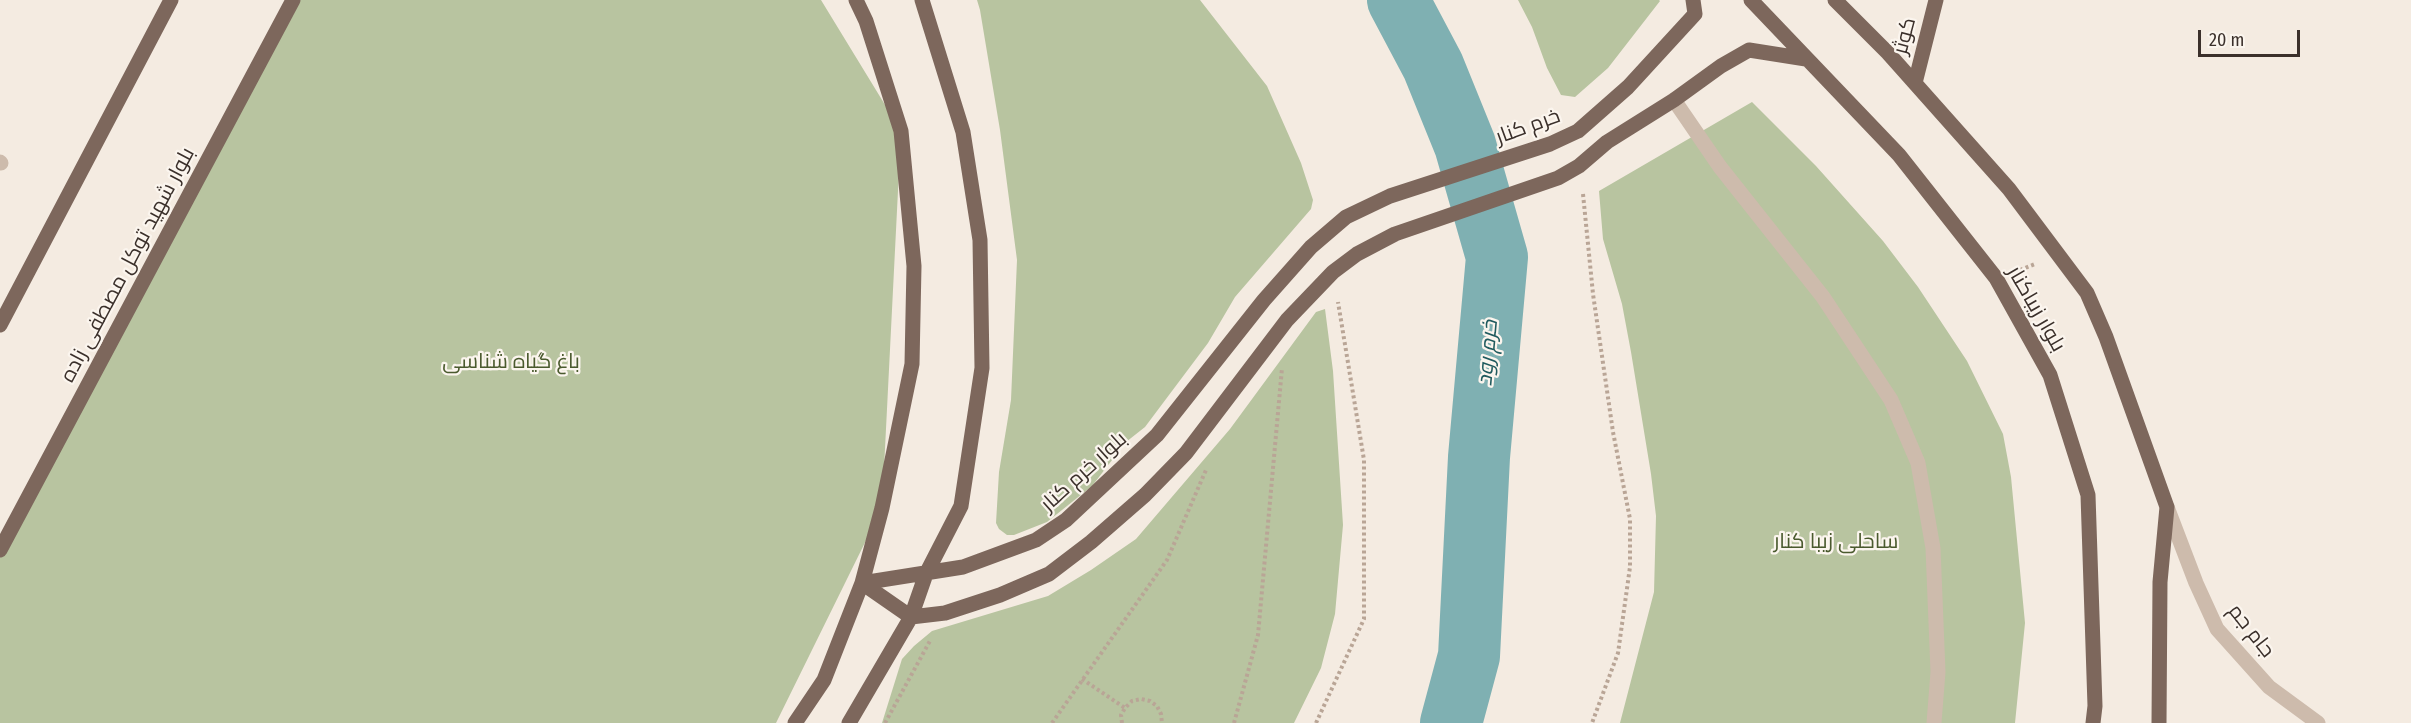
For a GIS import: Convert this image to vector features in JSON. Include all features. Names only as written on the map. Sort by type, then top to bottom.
[{"type":"main road","points":[[0,325],[171,0]]},
{"type":"main road","name":"بلوار شهید توکل مصطفی زاده","points":[[0,550],[292,0]]},
{"type":"main road","points":[[795,723],[824,680],[862,583],[882,508],[912,364],[914,266],[901,131],[866,21],[856,0]]},
{"type":"main road","points":[[849,723],[910,617],[926,574],[961,506],[982,368],[980,240],[963,132],[922,0]]},
{"type":"main road","name":"خرم کنار","points":[[1390,196],[1550,144],[1578,131],[1628,87],[1695,14],[1693,0]]},
{"type":"main road","name":"بلوار زیباکنار","points":[[1751,0],[1899,155],[1996,278],[2050,375],[2088,495],[2095,706],[2093,723]]},
{"type":"main road","points":[[1835,0],[1888,52],[2009,189],[2087,293],[2106,337],[2167,507],[2160,582],[2159,723]]},
{"type":"main road","name":"کوثر","points":[[1915,83],[1936,0]]},
{"type":"main road","points":[[862,583],[910,617],[945,614],[1000,595],[1049,574],[1091,542],[1145,495],[1186,453],[1287,320],[1333,272],[1357,254],[1395,234],[1558,178],[1579,166],[1607,142],[1749,50],[1806,59]]},
{"type":"main road","name":"بلوار خرم کنار","points":[[862,583],[963,567],[1036,540],[1066,520],[1157,435],[1264,300],[1311,247],[1346,217],[1390,196]]},
{"type":"street","points":[[1674,100],[1720,167],[1823,297],[1891,400],[1909,442],[1918,464],[1933,548],[1938,672],[1934,723]]},
{"type":"street","name":"جام جم","points":[[2167,507],[2196,583],[2217,628],[2269,687],[2318,723]]},
{"type":"path","points":[[1579,166],[1593,294],[1613,432],[1630,519],[1630,567],[1618,653],[1592,723]]},
{"type":"path","points":[[1996,278],[2060,256]]},
{"type":"path","points":[[1316,723],[1364,619],[1364,460],[1333,272]]},
{"type":"path","points":[[1234,723],[1258,634],[1282,366]]},
{"type":"path","points":[[1052,723],[1167,560],[1210,460]]},
{"type":"path","points":[[885,723],[945,614]]},
{"type":"path","points":[[1082,680],[1125,708]]},
{"type":"path","points":[[1122,723],[1121,716],[1125,708],[1132,701],[1141,699],[1157,706],[1162,723]]},
{"type":"green space","name":"باغ گیاه شناسی","points":[[294,0],[821,0],[901,131],[882,508],[776,723],[0,723],[0,556]]},
{"type":"green space","points":[[977,0],[1200,0],[1267,86],[1301,163],[1313,200],[1311,209],[1235,297],[1208,343],[1145,427],[1126,442],[1092,486],[1047,522],[1014,535],[1007,535],[999,529],[996,523],[999,472],[1011,400],[1017,260],[1000,130]]},
{"type":"green space","points":[[1518,0],[1660,1],[1608,68],[1575,97],[1561,95]]},
{"type":"green space","name":"ساحلی زیبا کنار","points":[[1752,102],[1816,166],[1883,241],[1918,287],[1967,361],[2003,434],[2011,477],[2025,623],[2015,723],[1620,723],[1654,592],[1656,516],[1622,304],[1603,239],[1599,191]]},
{"type":"green space","points":[[1325,309],[1333,371],[1343,525],[1335,614],[1321,668],[1294,723],[882,723],[902,659],[932,631],[1048,596],[1136,539],[1230,429],[1316,312]]},
{"type":"waterway","name":"خرم رود","points":[[1398,0],[1433,66],[1465,145],[1497,257],[1479,457],[1469,656],[1451,723]]}]
